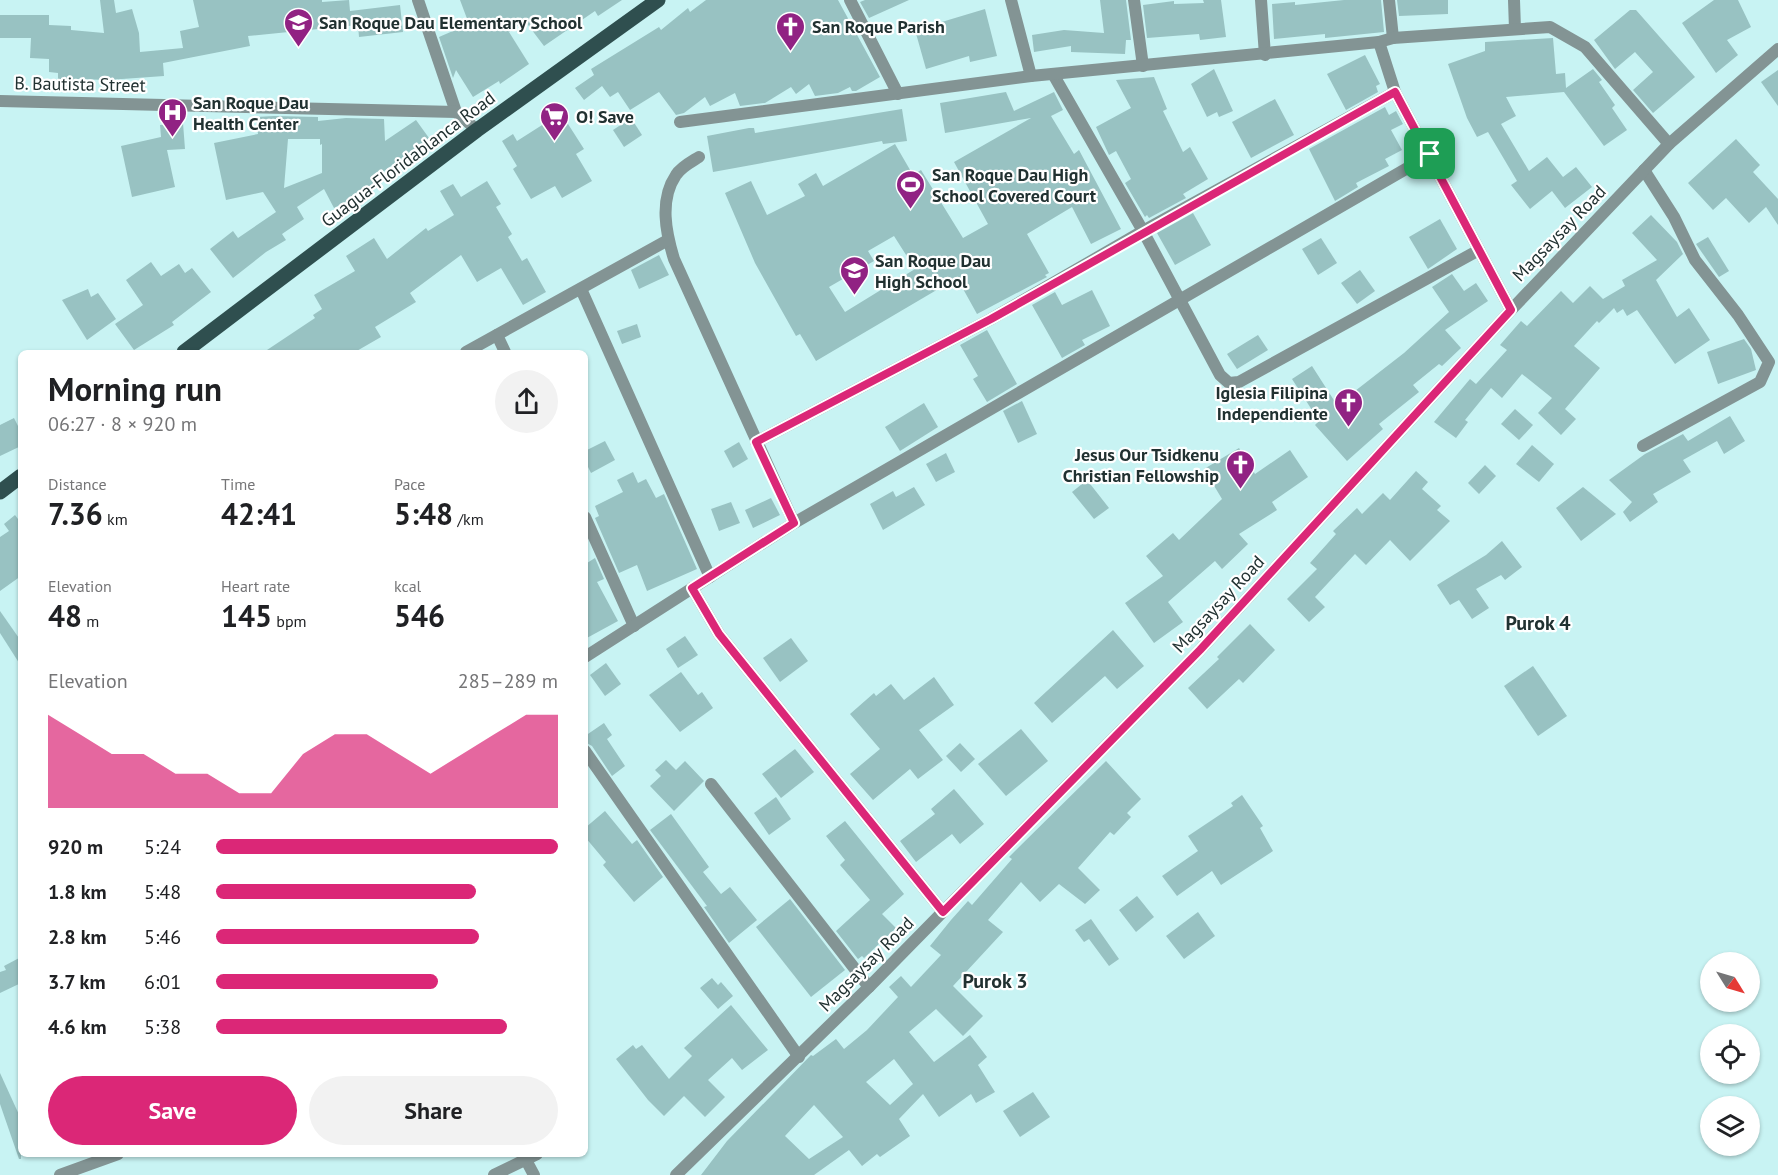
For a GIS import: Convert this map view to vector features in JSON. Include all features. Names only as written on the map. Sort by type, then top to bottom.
[{"type":"main road","name":"Guagua-Floridablanca Road","points":[[187,350],[477,130],[658,0]]},
{"type":"main road","points":[[0,492],[18,478]]},
{"type":"street","points":[[418,0],[456,112],[477,130]]},
{"type":"street","points":[[850,0],[898,94]]},
{"type":"street","points":[[1011,0],[1031,76]]},
{"type":"street","points":[[1134,0],[1143,66]]},
{"type":"street","points":[[1261,0],[1265,54]]},
{"type":"street","points":[[1389,0],[1393,38]]},
{"type":"street","points":[[1514,0],[1515,29]]},
{"type":"street","points":[[680,122],[1031,76],[1265,54],[1379,42],[1393,38],[1550,27],[1585,48],[1669,144]]},
{"type":"street","points":[[1379,42],[1395,92],[1511,310]]},
{"type":"street","name":"Magsaysay Road","points":[[676,1175],[869,987],[1200,650],[1511,310],[1669,144],[1778,50]]},
{"type":"street","points":[[1053,74],[1143,231],[1220,375],[1229,383],[1239,382],[1479,250]]},
{"type":"street","points":[[756,442],[991,319],[1143,231],[1395,92]]},
{"type":"street","name":"B. Bautista Street","points":[[0,101],[456,112]]},
{"type":"street","points":[[588,655],[794,523],[1430,154]]},
{"type":"street","points":[[699,157],[675,175],[667,199],[668,240],[794,523]]},
{"type":"street","points":[[1643,446],[1760,382],[1769,362],[1738,315],[1695,260],[1674,217],[1644,170]]},
{"type":"street","points":[[469,350],[668,240]]},
{"type":"street","points":[[581,288],[710,577]]},
{"type":"street","points":[[496,335],[504,350]]},
{"type":"street","points":[[588,524],[634,626]]},
{"type":"street","points":[[692,588],[719,634],[943,912]]},
{"type":"street","points":[[588,755],[799,1057]]},
{"type":"street","points":[[711,784],[869,987]]},
{"type":"street","points":[[60,1175],[110,1157]]},
{"type":"street","points":[[494,1175],[532,1157],[534,1175]]},
{"type":"building","points":[[100,0],[114,0],[116,13],[132,9],[139,33],[140,52],[183,48],[180,31],[199,27],[193,0],[322,0],[322,2],[349,0],[350,11],[400,5],[403,32],[359,37],[358,25],[248,36],[250,46],[163,63],[164,76],[108,80],[75,79],[75,86],[58,86],[58,73],[49,72],[49,59],[30,58],[31,38],[0,38],[0,15],[49,15],[49,25],[71,26],[71,30],[104,33]]},
{"type":"building","points":[[460,0],[622,0],[598,16],[595,11],[544,46],[525,21],[509,32],[529,64],[500,84],[499,81],[473,97],[456,70],[453,78],[439,37],[469,24]]},
{"type":"building","points":[[706,0],[838,0],[880,77],[856,91],[852,91],[850,87],[838,93],[815,96],[809,84],[796,94],[791,87],[765,103],[740,106],[735,93],[710,106],[705,97],[684,113],[676,115],[659,92],[630,110],[618,92],[610,97],[602,86],[584,100],[575,88],[594,75],[591,69],[659,27],[661,30],[688,8],[690,12]]},
{"type":"building","points":[[909,0],[869,18],[860,2]]},
{"type":"building","points":[[1100,0],[1126,0],[1131,40],[1126,40],[1125,54],[1071,52],[1071,46],[1034,52],[1032,35],[1064,30],[1104,33]]},
{"type":"building","points":[[1203,0],[1221,0],[1226,37],[1200,40],[1199,34],[1147,38],[1143,5],[1174,1],[1174,4],[1204,3]]},
{"type":"building","points":[[1344,0],[1381,0],[1384,32],[1325,38],[1325,34],[1274,39],[1272,4],[1295,2],[1295,5]]},
{"type":"building","points":[[1397,0],[1448,0],[1448,14],[1399,16]]},
{"type":"building","points":[[1714,0],[1738,0],[1751,27],[1727,40],[1738,55],[1716,73],[1682,23]]},
{"type":"building","points":[[985,9],[997,56],[970,62],[969,56],[926,69],[915,30]]},
{"type":"building","points":[[1630,10],[1636,10],[1695,77],[1653,113],[1633,90],[1653,72],[1635,52],[1615,69],[1594,40]]},
{"type":"building","points":[[1553,38],[1556,74],[1565,73],[1566,88],[1593,69],[1602,80],[1599,82],[1615,105],[1612,108],[1627,130],[1604,146],[1564,92],[1506,97],[1516,116],[1501,124],[1529,171],[1547,157],[1563,177],[1576,167],[1592,187],[1565,208],[1552,191],[1530,209],[1511,185],[1517,181],[1488,132],[1477,137],[1467,118],[1448,64],[1485,51],[1485,42]]},
{"type":"building","points":[[1365,55],[1380,84],[1376,86],[1378,92],[1346,110],[1327,74]]},
{"type":"building","points":[[1214,69],[1233,111],[1219,117],[1217,112],[1207,117],[1191,84]]},
{"type":"building","points":[[1778,70],[1778,106],[1761,82]]},
{"type":"building","points":[[1154,77],[1167,109],[1163,111],[1183,152],[1190,147],[1208,179],[1183,194],[1186,198],[1149,218],[1147,215],[1145,217],[1125,183],[1131,179],[1116,151],[1109,155],[1096,127],[1131,108],[1116,80]]},
{"type":"building","points":[[1006,92],[1014,111],[1054,92],[1063,110],[1051,116],[1074,154],[1079,150],[1121,229],[1091,244],[1072,207],[1027,234],[1049,273],[1045,275],[1047,277],[977,314],[957,278],[816,361],[800,334],[796,336],[755,263],[725,193],[751,181],[767,215],[805,196],[798,184],[816,173],[823,186],[895,144],[913,175],[921,170],[963,238],[988,224],[954,162],[1031,118],[945,133],[940,103]],"holes":[[[894,236],[915,269],[845,312],[829,287],[874,261],[868,251]]]},
{"type":"building","points":[[1275,99],[1294,135],[1251,158],[1232,122]]},
{"type":"building","points":[[1385,107],[1389,115],[1396,111],[1403,124],[1391,130],[1402,150],[1385,159],[1389,166],[1356,183],[1358,187],[1335,201],[1309,149]]},
{"type":"building","points":[[902,109],[907,141],[883,144],[882,141],[713,172],[707,136],[749,128],[754,128],[755,133]]},
{"type":"building","points":[[561,113],[584,149],[576,154],[592,181],[562,198],[555,186],[531,199],[513,169],[517,166],[502,141],[513,134],[517,141]]},
{"type":"building","points":[[256,117],[318,117],[318,121],[346,118],[384,119],[385,141],[416,120],[429,138],[376,177],[379,180],[334,208],[324,189],[297,207],[304,219],[282,234],[286,240],[266,252],[233,278],[210,249],[233,231],[238,238],[276,212],[263,192],[226,200],[214,143],[258,134]],"holes":[[[288,139],[320,139],[322,173],[284,188]]]},
{"type":"building","points":[[631,118],[642,135],[624,147],[613,130]]},
{"type":"building","points":[[183,123],[185,149],[167,150],[175,187],[132,197],[121,146],[161,137],[160,125]]},
{"type":"building","points":[[1736,139],[1760,165],[1753,172],[1778,199],[1778,225],[1766,207],[1749,223],[1726,198],[1713,210],[1688,183]]},
{"type":"building","points":[[487,181],[501,204],[496,207],[512,234],[508,237],[522,261],[527,258],[546,292],[523,305],[501,268],[477,282],[461,255],[410,293],[416,302],[375,327],[381,337],[358,350],[267,350],[315,318],[313,315],[322,309],[314,295],[355,271],[346,256],[374,238],[387,259],[426,228],[428,231],[454,215],[440,191],[453,184],[461,197]]},
{"type":"building","points":[[1193,213],[1211,245],[1175,265],[1157,233]]},
{"type":"building","points":[[1651,215],[1677,242],[1683,254],[1656,280],[1677,317],[1689,308],[1710,340],[1675,364],[1637,310],[1627,316],[1623,309],[1617,313],[1614,308],[1599,323],[1597,321],[1574,346],[1600,368],[1565,409],[1576,419],[1561,435],[1538,413],[1552,398],[1522,374],[1502,398],[1491,388],[1465,420],[1468,422],[1456,438],[1434,422],[1470,379],[1476,384],[1507,350],[1500,345],[1521,321],[1527,326],[1561,291],[1573,303],[1590,286],[1603,299],[1625,286],[1622,280],[1657,260],[1632,233]]},
{"type":"building","points":[[1440,219],[1457,249],[1428,269],[1409,237]]},
{"type":"building","points":[[1708,237],[1729,271],[1719,277],[1696,244]]},
{"type":"building","points":[[1321,238],[1337,263],[1318,275],[1302,249]]},
{"type":"building","points":[[659,255],[669,275],[639,289],[631,270]]},
{"type":"building","points":[[151,262],[161,276],[179,264],[185,273],[192,268],[211,292],[172,322],[174,325],[134,350],[115,324],[143,305],[126,280]]},
{"type":"building","points":[[1360,270],[1375,291],[1357,304],[1341,283]]},
{"type":"building","points":[[1452,274],[1464,291],[1476,283],[1488,301],[1445,330],[1461,348],[1442,366],[1439,364],[1413,385],[1419,392],[1379,424],[1383,429],[1347,461],[1315,425],[1319,421],[1292,379],[1312,366],[1337,405],[1404,353],[1449,312],[1432,287]]},
{"type":"building","points":[[88,289],[91,297],[98,293],[116,319],[87,340],[62,300]]},
{"type":"building","points":[[1092,290],[1110,326],[1082,340],[1085,345],[1062,358],[1032,305],[1055,292],[1062,305]]},
{"type":"building","points":[[637,324],[641,337],[622,344],[617,331]]},
{"type":"building","points":[[987,330],[1017,384],[987,402],[973,379],[978,376],[960,345]]},
{"type":"building","points":[[1258,335],[1268,350],[1237,369],[1227,354]]},
{"type":"building","points":[[1744,339],[1751,349],[1756,370],[1718,384],[1707,352]]},
{"type":"building","points":[[1022,401],[1037,434],[1018,443],[1003,411]]},
{"type":"building","points":[[924,403],[938,427],[900,451],[885,427]]},
{"type":"building","points":[[1515,409],[1533,425],[1519,440],[1501,424]]},
{"type":"building","points":[[1730,416],[1745,441],[1724,454],[1717,441],[1683,460],[1691,472],[1653,494],[1658,502],[1630,522],[1623,512],[1632,502],[1609,480],[1645,454],[1683,434],[1688,441]]},
{"type":"building","points":[[14,418],[18,426],[18,447],[0,456],[0,425]]},
{"type":"building","points":[[605,441],[615,460],[591,473],[588,467],[588,450]]},
{"type":"building","points":[[739,442],[748,459],[733,468],[724,451]]},
{"type":"building","points":[[1532,445],[1554,464],[1539,482],[1516,464]]},
{"type":"building","points":[[1239,448],[1255,474],[1290,450],[1308,477],[1272,502],[1277,510],[1239,534],[1248,544],[1222,569],[1215,561],[1168,602],[1183,622],[1154,643],[1125,603],[1163,576],[1146,556],[1173,533],[1179,540],[1222,499],[1204,469]]},
{"type":"building","points":[[946,453],[955,472],[936,482],[926,464]]},
{"type":"building","points":[[1485,465],[1496,476],[1479,494],[1468,483]]},
{"type":"building","points":[[1416,471],[1428,482],[1422,489],[1441,506],[1437,510],[1450,521],[1410,561],[1390,540],[1366,565],[1355,554],[1315,597],[1325,607],[1309,622],[1287,599],[1317,569],[1310,563],[1336,534],[1333,531],[1357,508],[1362,514],[1383,493],[1390,500]]},
{"type":"building","points":[[633,472],[638,483],[646,479],[656,498],[664,494],[697,569],[647,591],[637,565],[619,573],[595,518],[599,516],[595,506],[623,492],[617,480]]},
{"type":"building","points":[[1087,480],[1109,508],[1094,519],[1072,492]]},
{"type":"building","points":[[914,487],[925,505],[883,530],[870,504],[893,491],[896,497]]},
{"type":"building","points":[[1583,487],[1616,514],[1581,541],[1556,508]]},
{"type":"building","points":[[771,498],[780,515],[753,528],[745,510]]},
{"type":"building","points":[[731,502],[740,523],[719,531],[711,509]]},
{"type":"building","points":[[15,515],[18,519],[18,578],[0,591],[0,537],[9,531],[4,524]]},
{"type":"building","points":[[1502,541],[1522,567],[1505,580],[1501,575],[1476,589],[1489,608],[1472,619],[1459,600],[1450,605],[1437,585],[1486,555]]},
{"type":"building","points":[[595,558],[604,579],[597,582],[618,621],[588,637],[588,562]]},
{"type":"building","points":[[0,611],[18,637],[18,661],[0,633]]},
{"type":"building","points":[[1250,624],[1275,650],[1243,683],[1239,679],[1207,709],[1188,688],[1219,659],[1217,657]]},
{"type":"building","points":[[1113,630],[1144,666],[1117,689],[1105,676],[1052,723],[1034,703]]},
{"type":"building","points":[[685,636],[698,655],[678,668],[666,649]]},
{"type":"building","points":[[791,638],[808,661],[780,682],[763,658]]},
{"type":"building","points":[[606,663],[621,684],[605,696],[590,675]]},
{"type":"building","points":[[1533,666],[1567,716],[1538,736],[1504,686]]},
{"type":"building","points":[[681,672],[698,695],[702,692],[713,708],[680,732],[649,695]]},
{"type":"building","points":[[934,677],[954,705],[919,730],[943,760],[918,779],[910,769],[873,800],[850,774],[880,749],[850,714],[874,693],[876,696],[891,684],[904,700]]},
{"type":"building","points":[[604,723],[612,735],[607,739],[625,766],[612,776],[592,746],[588,744],[588,734]]},
{"type":"building","points":[[1021,729],[1048,761],[1006,796],[978,764]]},
{"type":"building","points":[[960,743],[975,759],[961,772],[946,756]]},
{"type":"building","points":[[795,749],[814,772],[781,798],[762,774]]},
{"type":"building","points":[[666,760],[676,770],[685,761],[704,781],[674,811],[650,786],[661,776],[655,770]]},
{"type":"building","points":[[1106,761],[1141,799],[1127,813],[1131,817],[1114,835],[1110,832],[1078,868],[1100,890],[1085,904],[1059,884],[1040,902],[1021,882],[988,920],[1003,932],[953,986],[983,1016],[963,1036],[936,1009],[909,1032],[934,1062],[970,1035],[987,1057],[978,1065],[995,1092],[976,1103],[971,1094],[939,1117],[923,1094],[899,1119],[910,1136],[880,1157],[877,1154],[862,1166],[849,1150],[814,1175],[701,1175],[727,1141],[811,1055],[813,1056],[836,1039],[844,1049],[867,1030],[898,997],[889,987],[901,976],[911,987],[941,955],[930,946],[968,901],[972,905],[1012,859],[1009,857]],"holes":[[[894,1059],[913,1084],[890,1105],[866,1082]],[[814,1105],[843,1137],[809,1159],[785,1136]]]},
{"type":"building","points":[[954,789],[984,824],[960,844],[952,834],[916,862],[900,841],[935,814],[931,809]]},
{"type":"building","points":[[1242,795],[1263,826],[1260,828],[1273,851],[1221,885],[1212,871],[1177,896],[1162,876],[1198,851],[1188,836],[1233,806],[1231,803]]},
{"type":"building","points":[[776,797],[791,819],[769,835],[754,813]]},
{"type":"building","points":[[605,811],[632,844],[637,840],[663,877],[634,902],[603,865],[606,862],[588,841],[588,825]]},
{"type":"building","points":[[671,814],[709,867],[703,872],[721,894],[730,887],[757,920],[729,943],[704,907],[707,906],[650,830]]},
{"type":"building","points":[[845,821],[904,894],[882,914],[896,928],[864,958],[862,956],[858,959],[836,931],[870,900],[840,865],[845,860],[826,836]]},
{"type":"building","points":[[1137,896],[1154,917],[1136,932],[1119,910]]},
{"type":"building","points":[[790,899],[845,970],[811,997],[756,927]]},
{"type":"building","points":[[1198,912],[1215,936],[1184,959],[1166,936]]},
{"type":"building","points":[[1091,919],[1119,959],[1109,966],[1089,939],[1084,942],[1075,930]]},
{"type":"building","points":[[18,959],[18,984],[0,993],[0,972],[6,970],[4,966]]},
{"type":"building","points":[[712,978],[718,985],[721,982],[733,996],[718,1009],[700,988]]},
{"type":"building","points":[[731,1005],[768,1050],[742,1070],[732,1058],[708,1080],[725,1097],[705,1117],[684,1096],[664,1116],[648,1100],[616,1059],[633,1045],[636,1049],[642,1045],[669,1079],[692,1056],[684,1048]]},
{"type":"building","points":[[0,1073],[18,1112],[18,1156],[0,1104]]},
{"type":"building","points":[[1033,1092],[1050,1117],[1020,1137],[1003,1111]]},
{"type":"place","name":"San Roque Dau Elementary School","points":[[298,48]]},
{"type":"place","name":"San Roque Parish","points":[[791,52]]},
{"type":"place","name":"San Roque Dau Health Center","points":[[172,138]]},
{"type":"place","name":"O! Save","points":[[555,142]]},
{"type":"place","name":"San Roque Dau High School Covered Court","points":[[911,210]]},
{"type":"place","name":"San Roque Dau High School","points":[[854,296]]},
{"type":"place","name":"Iglesia Filipina Independiente","points":[[1349,428]]},
{"type":"place","name":"Jesus Our Tsidkenu Christian Fellowship","points":[[1240,490]]},
{"type":"district","name":"Purok 4","points":[[1538,623]]},
{"type":"district","name":"Purok 3","points":[[995,981]]},
{"type":"route","points":[[1395,92],[1430,154],[1511,310],[1200,650],[943,912],[719,634],[692,588],[794,523],[783,504],[756,442],[991,319],[1143,231],[1395,92]]}]
